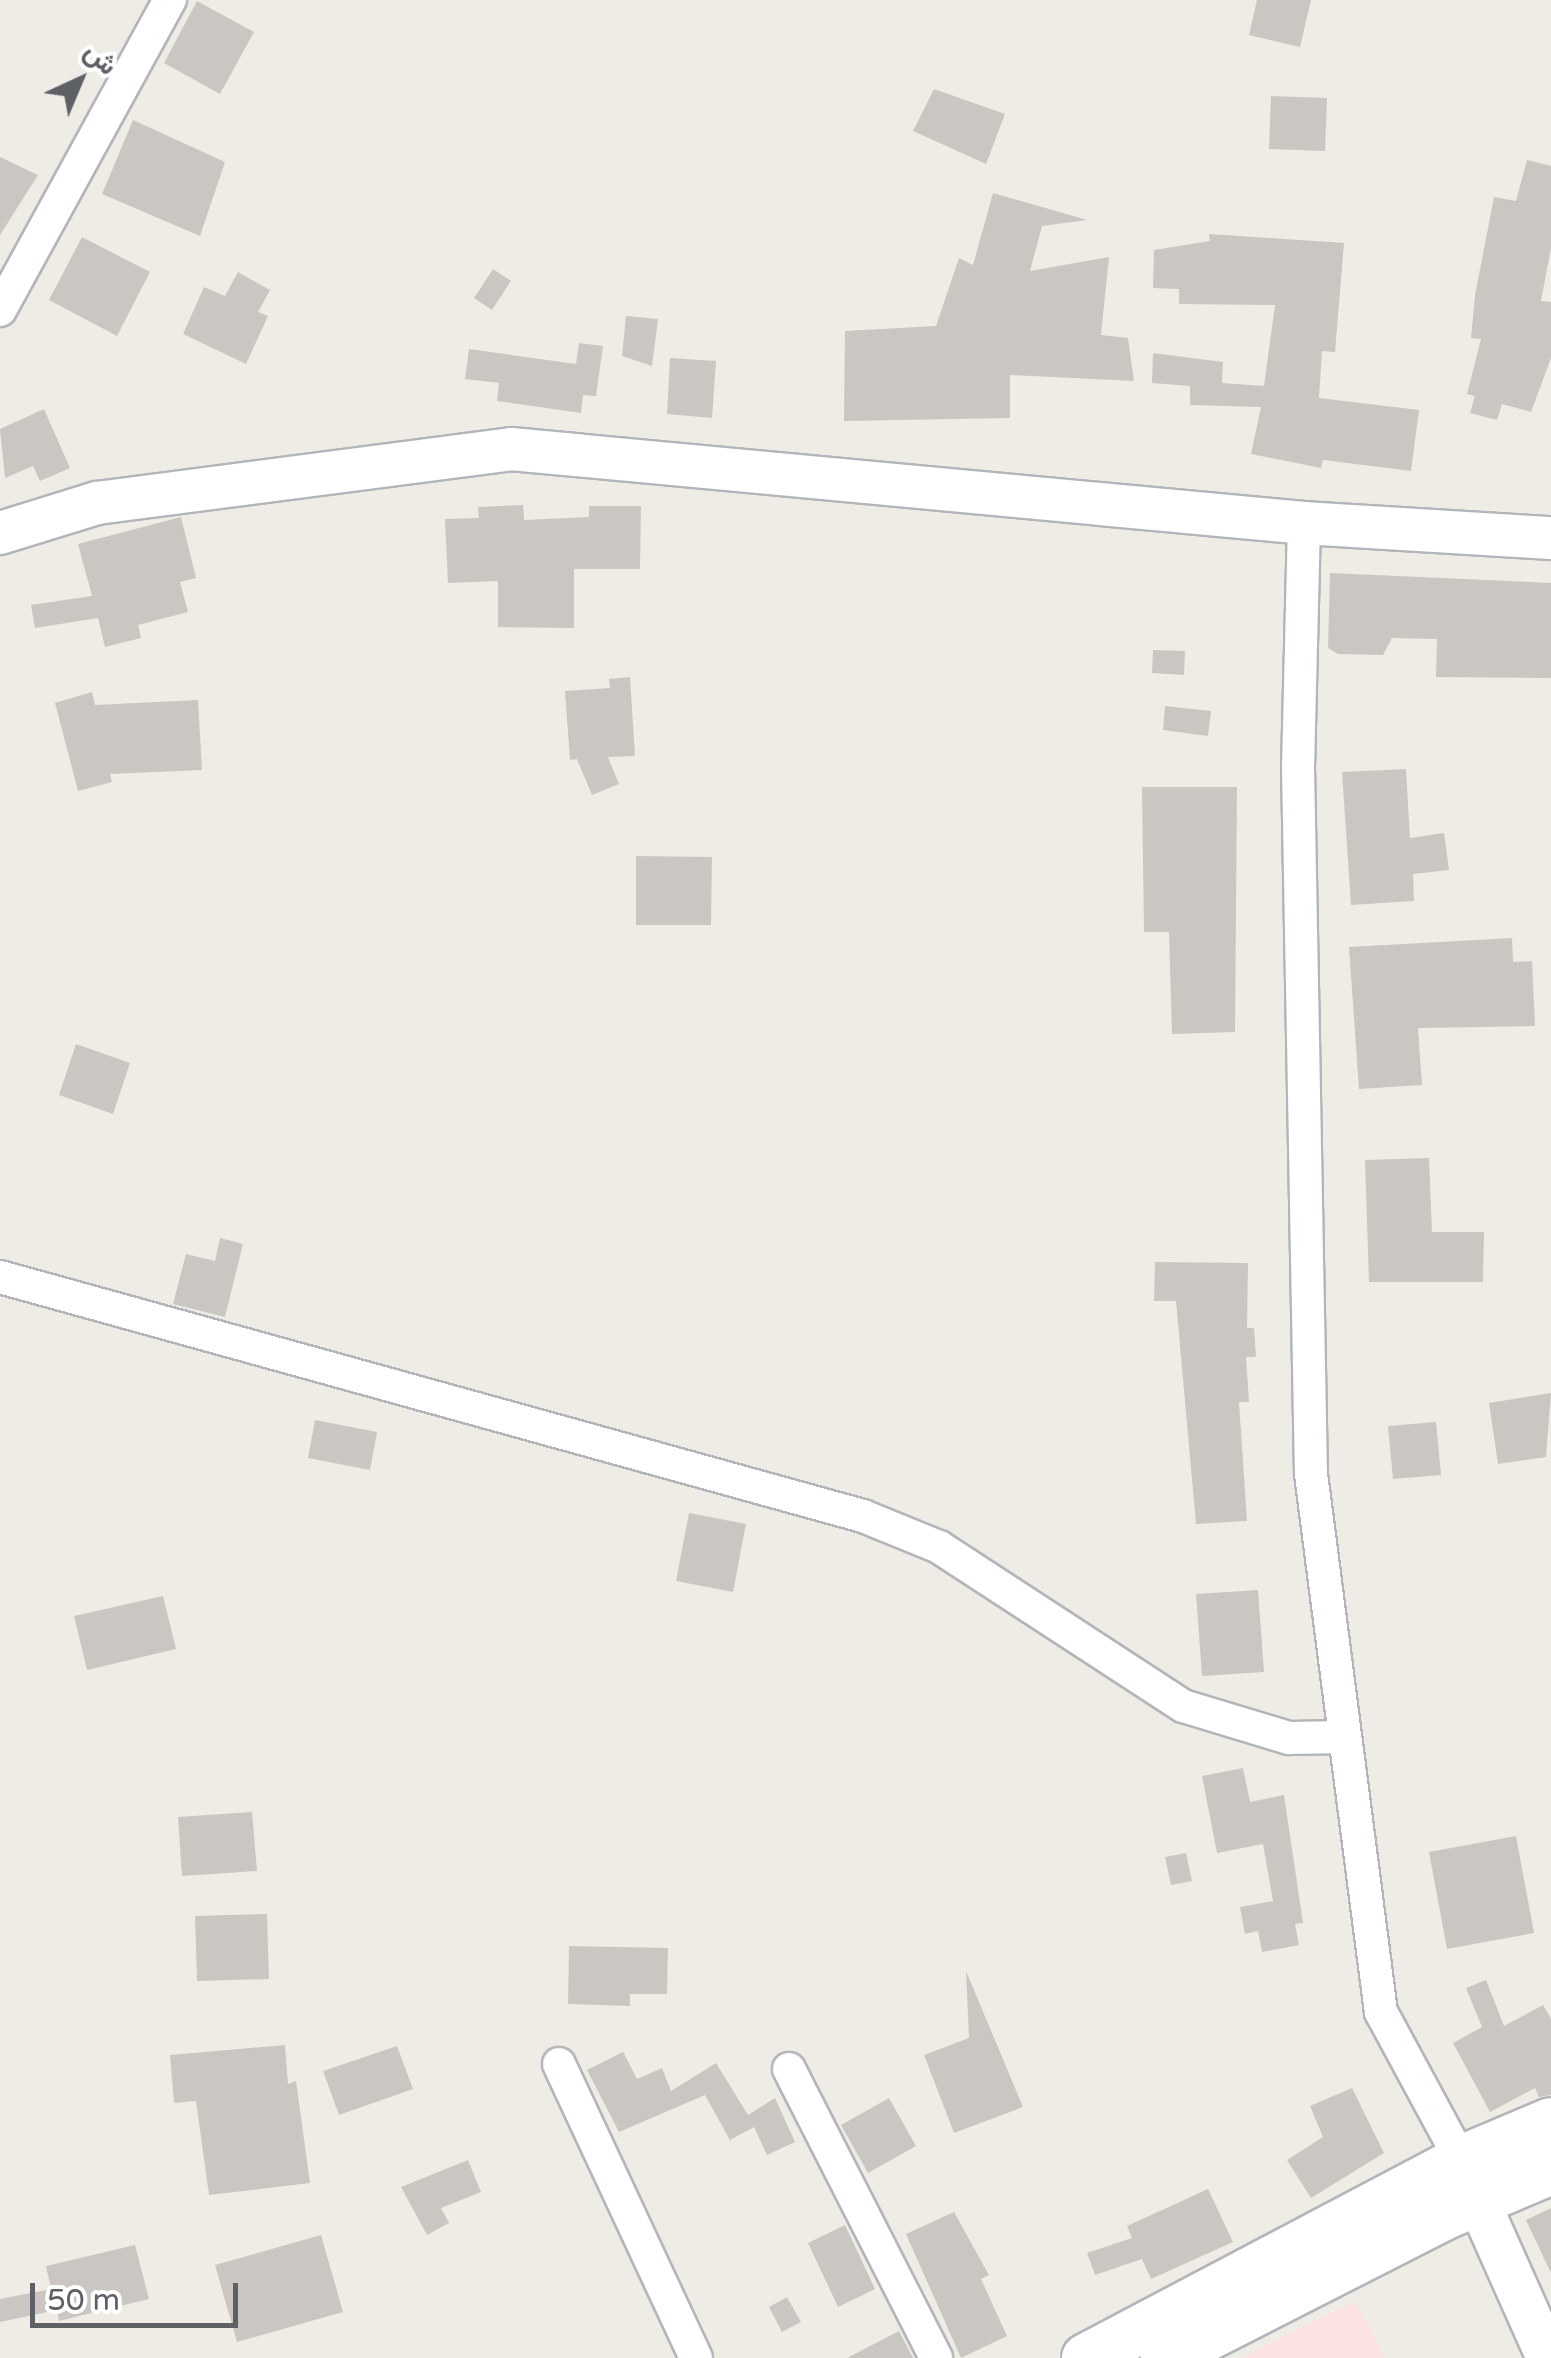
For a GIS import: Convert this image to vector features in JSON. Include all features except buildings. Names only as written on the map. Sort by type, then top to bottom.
[{"type":"main road","points":[[1086,2358],[1464,2159],[1551,2122]]},
{"type":"main road","points":[[1166,2358],[1551,2170]]},
{"type":"street","points":[[0,310],[170,0]]},
{"type":"street","points":[[0,533],[97,502],[512,449],[1304,524],[1551,538]]},
{"type":"street","points":[[1304,524],[1298,766],[1310,1474],[1344,1738],[1381,2012],[1464,2159],[1479,2203],[1548,2358]]},
{"type":"street","points":[[0,1278],[864,1516],[939,1547],[1183,1706],[1289,1738],[1344,1738]]},
{"type":"street","points":[[559,2064],[696,2358]]},
{"type":"street","points":[[789,2069],[936,2358]]},
{"type":"shaded area","points":[[1356,2301],[1385,2358],[1242,2358]]}]
